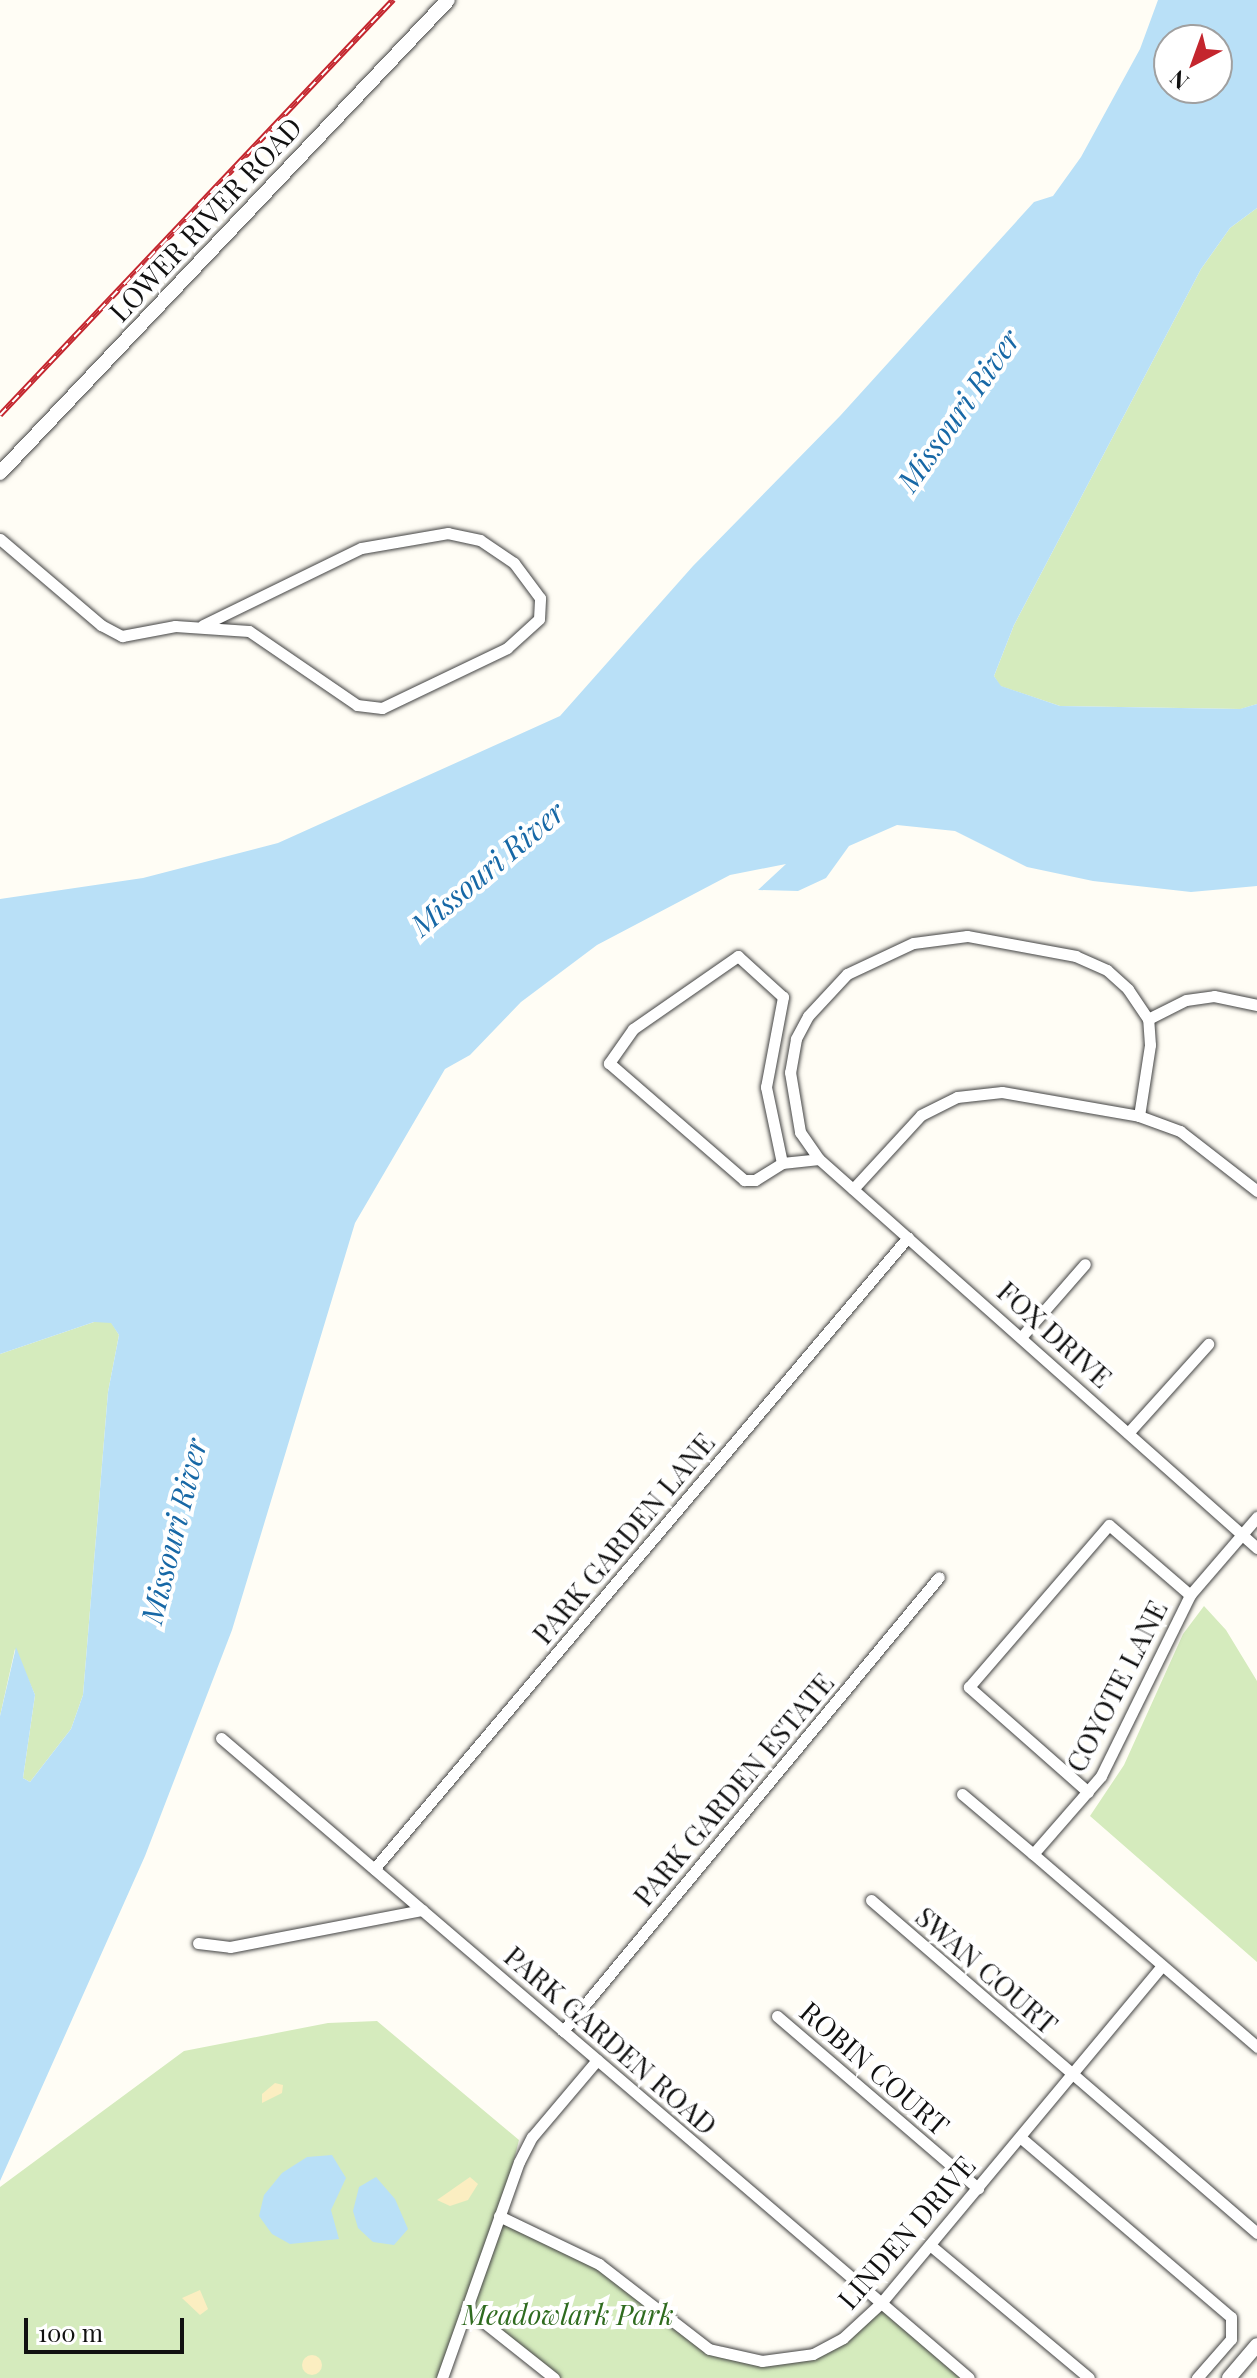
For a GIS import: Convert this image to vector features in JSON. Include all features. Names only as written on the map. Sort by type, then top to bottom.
[{"type":"street","name":"LOWER RIVER ROAD","points":[[0,473],[448,0]]},
{"type":"street","points":[[0,539],[101,625],[122,636],[203,625],[249,631],[357,705],[382,708],[507,648],[539,619],[540,598],[514,563],[480,540],[448,533],[361,548],[203,625]]},
{"type":"street","name":"FOX DRIVE","points":[[1148,1019],[1128,989],[1107,970],[1076,956],[967,936],[913,943],[880,954],[824,993],[796,1039],[790,1072],[794,1108],[800,1132],[819,1159],[1023,1335],[1257,1548]]},
{"type":"street","points":[[782,1163],[766,1087],[783,997],[738,956],[633,1029],[609,1063],[734,1175],[755,1180],[782,1163],[819,1159]]},
{"type":"street","points":[[1139,1116],[1150,1045],[1148,1019],[1186,1000],[1214,996],[1257,1005]]},
{"type":"street","points":[[853,1189],[921,1115],[957,1097],[1002,1092],[1139,1116],[1207,1148],[1257,1191]]},
{"type":"street","name":"PARK GARDEN LANE","points":[[374,1869],[908,1237]]},
{"type":"street","points":[[1023,1335],[1085,1264]]},
{"type":"street","points":[[1128,1433],[1208,1344]]},
{"type":"street","name":"COYOTE LANE","points":[[1033,1854],[1088,1792],[1190,1595],[1257,1517]]},
{"type":"street","points":[[1088,1792],[969,1687],[1109,1525],[1190,1595]]},
{"type":"street","name":"PARK GARDEN ESTATE","points":[[563,2031],[939,1577]]},
{"type":"street","name":"PARK GARDEN ROAD","points":[[221,1738],[969,2378]]},
{"type":"street","points":[[962,1794],[1257,2047]]},
{"type":"street","name":"SWAN COURT","points":[[871,1900],[1257,2233]]},
{"type":"street","points":[[198,1943],[230,1947],[422,1910]]},
{"type":"street","name":"LINDEN DRIVE","points":[[499,2216],[599,2264],[709,2349],[762,2361],[813,2354],[843,2338],[881,2303],[1161,1967]]},
{"type":"street","name":"ROBIN COURT","points":[[777,2016],[978,2188]]},
{"type":"street","points":[[442,2378],[499,2216],[532,2137],[597,2060]]},
{"type":"street","points":[[1020,2137],[1231,2317],[1231,2339],[1197,2378]]},
{"type":"street","points":[[930,2245],[1089,2378]]},
{"type":"street","points":[[467,2309],[554,2378]]},
{"type":"street","points":[[1229,2378],[1257,2345]]},
{"type":"green space","points":[[1257,208],[1257,704],[1241,709],[1060,706],[1000,686],[994,676],[1014,625],[1201,269],[1230,228]]},
{"type":"green space","points":[[94,1322],[111,1322],[119,1335],[108,1392],[83,1695],[71,1729],[30,1782],[23,1778],[35,1695],[15,1649],[0,1716],[0,1354]]},
{"type":"green space","points":[[1204,1606],[1226,1630],[1257,1681],[1257,1962],[1090,1816],[1124,1765],[1183,1634]]},
{"type":"green space","name":"Meadowlark Park","points":[[377,2021],[519,2140],[500,2216],[599,2264],[709,2349],[762,2361],[813,2354],[881,2303],[969,2378],[554,2378],[467,2309],[442,2378],[0,2378],[0,2187],[184,2051],[328,2023]]},
{"type":"sand","points":[[275,2083],[283,2085],[282,2093],[262,2103],[262,2094]]},
{"type":"sand","points":[[470,2177],[478,2184],[468,2200],[450,2206],[437,2200]]},
{"type":"sand","points":[[200,2290],[208,2309],[200,2315],[182,2298]]},
{"type":"sand","points":[[312,2355],[319,2358],[322,2365],[319,2372],[312,2375],[305,2372],[302,2365],[305,2358]]},
{"type":"water","name":"Missouri River","points":[[1158,0],[1257,0],[1257,208],[1230,228],[1201,269],[1014,625],[994,676],[1001,686],[1060,706],[1240,709],[1257,704],[1257,886],[1191,892],[1093,881],[1027,867],[955,831],[897,825],[849,846],[826,878],[798,891],[758,890],[786,864],[730,875],[597,945],[521,1002],[470,1055],[445,1069],[355,1223],[232,1630],[145,1856],[0,2181],[0,1716],[16,1647],[35,1695],[23,1778],[30,1782],[71,1729],[83,1695],[108,1392],[119,1335],[111,1323],[94,1322],[0,1354],[0,899],[143,878],[278,843],[560,716],[693,566],[840,416],[1034,202],[1053,196],[1081,157],[1140,49]]},
{"type":"water","points":[[332,2155],[346,2178],[331,2210],[339,2239],[290,2244],[272,2234],[259,2216],[264,2195],[282,2173],[307,2157]]},
{"type":"water","points":[[376,2177],[395,2199],[408,2229],[394,2245],[373,2242],[358,2228],[353,2211],[359,2187]]},
{"type":"railway","points":[[0,415],[393,0]]}]
